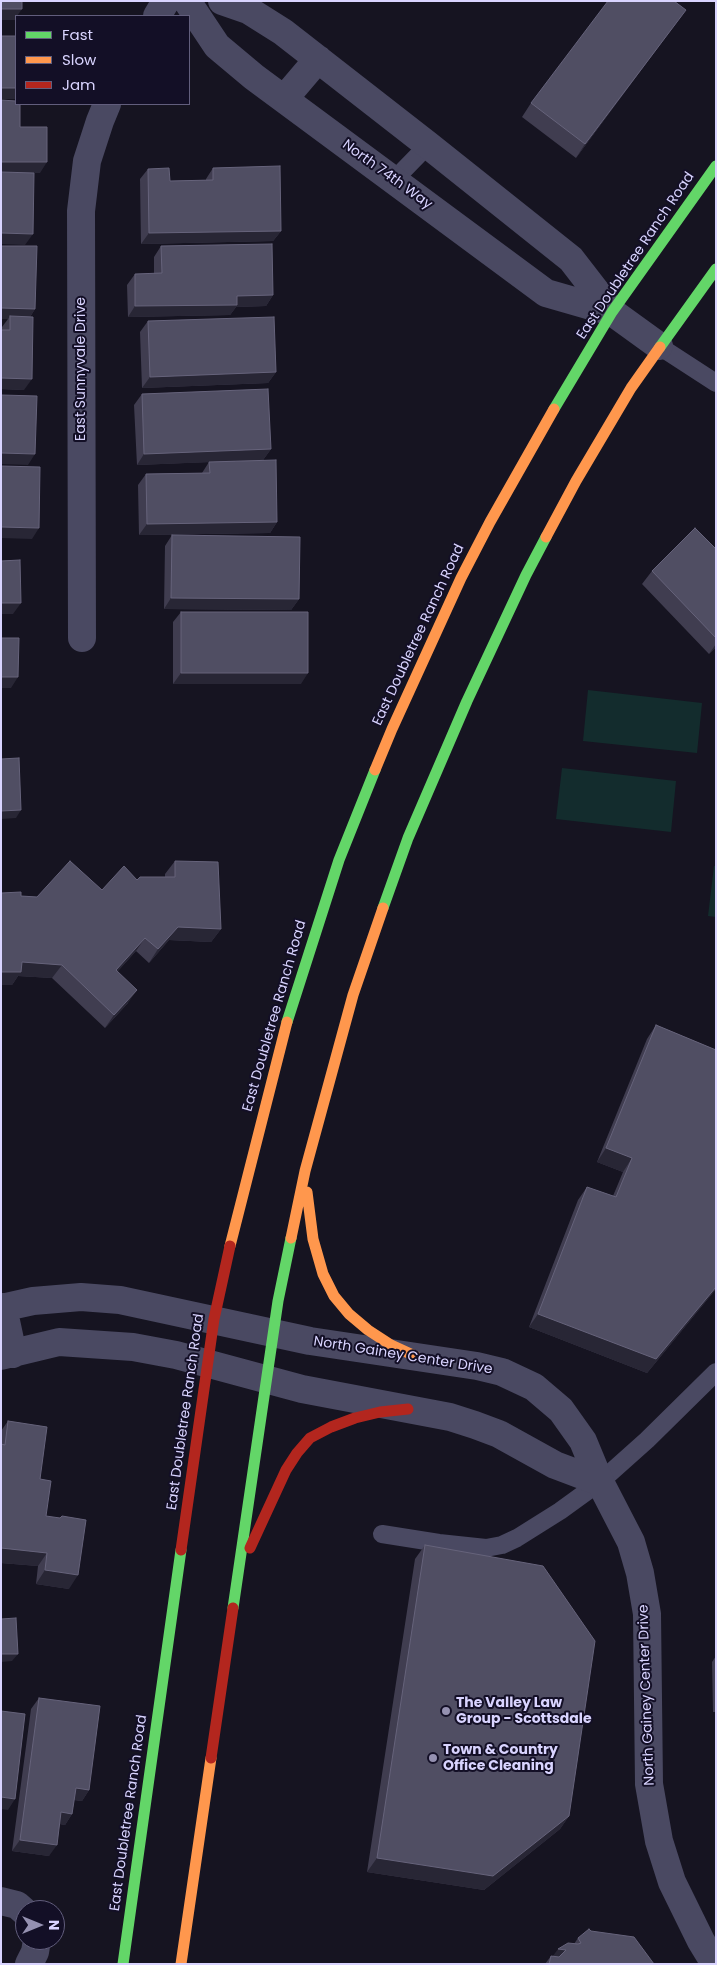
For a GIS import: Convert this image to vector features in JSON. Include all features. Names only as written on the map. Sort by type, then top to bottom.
[{"type":"main road","name":"East Doubletree Ranch Road","points":[[123,1964],[214,1319],[240,1202],[285,1027],[336,869],[367,788],[417,673],[461,578],[490,522],[549,417],[612,312],[716,166]]},
{"type":"main road","points":[[181,1964],[273,1333],[290,1240],[338,1049],[371,940],[408,838],[437,769],[496,637],[548,530],[603,434],[659,346],[716,270]]},
{"type":"main road","points":[[306,1171],[314,1239],[323,1274],[334,1296],[349,1314],[368,1330],[391,1345],[415,1356]]},
{"type":"main road","points":[[237,1577],[286,1470],[310,1438],[331,1427],[355,1418],[380,1412],[408,1409]]},
{"type":"street","points":[[158,15],[166,1]]},
{"type":"street","name":"North 74th Way","points":[[187,1],[217,46],[284,99],[546,293],[612,312]]},
{"type":"street","name":"North 74th Way","points":[[222,1],[248,10],[283,32],[428,145],[571,259],[612,312],[659,346]]},
{"type":"street","points":[[284,99],[318,59]]},
{"type":"street","name":"East Sunnyvale Drive","points":[[82,638],[81,211],[87,161],[107,105]]},
{"type":"street","name":"North Gainey Center Drive","points":[[2,1308],[33,1300],[81,1297],[120,1300],[310,1341],[477,1366],[502,1372],[534,1387],[561,1410],[583,1442],[600,1482],[631,1542],[640,1573],[646,1614],[649,1784],[659,1841],[672,1882],[701,1941],[716,1964]]},
{"type":"street","points":[[2,1308],[7,1355],[59,1342],[133,1347],[176,1355],[302,1389],[450,1417],[475,1424],[500,1434],[555,1465],[600,1482]]},
{"type":"street","points":[[1,1901],[15,1905]]},
{"type":"street","points":[[29,1964],[35,1950]]},
{"type":"lane","points":[[394,180],[428,145]]},
{"type":"lane","name":"North 74th Way","points":[[659,346],[691,369],[716,383]]},
{"type":"lane","points":[[382,1534],[471,1547],[486,1548],[502,1544],[533,1528],[600,1482],[647,1440],[716,1372]]},
{"type":"green space","points":[[588,690],[702,703],[697,753],[583,741]]},
{"type":"green space","points":[[562,768],[676,781],[671,832],[556,819]]},
{"type":"green space","points":[[714,866],[716,866],[716,917],[708,916]]},
{"type":"building","points":[[1,1],[22,1],[22,9],[1,9]]},
{"type":"building","points":[[608,1],[674,1],[686,10],[585,144],[531,103]]},
{"type":"building","points":[[1,36],[15,36],[15,88],[1,88]]},
{"type":"building","points":[[1,100],[15,101],[15,105],[20,105],[20,127],[47,127],[47,162],[1,162]]},
{"type":"building","points":[[280,166],[281,231],[149,233],[148,169],[169,168],[170,181],[213,180],[213,168]]},
{"type":"building","points":[[1,172],[34,173],[33,234],[1,233]]},
{"type":"building","points":[[272,244],[273,295],[237,296],[237,305],[135,306],[135,274],[162,273],[161,246]]},
{"type":"building","points":[[1,246],[37,246],[35,309],[1,308]]},
{"type":"building","points":[[10,316],[33,317],[32,379],[1,378],[1,330],[10,330]]},
{"type":"building","points":[[274,317],[276,372],[150,377],[148,321]]},
{"type":"building","points":[[268,389],[271,449],[144,454],[142,394]]},
{"type":"building","points":[[1,395],[37,396],[35,454],[1,453]]},
{"type":"building","points":[[276,460],[277,522],[147,524],[146,474],[210,473],[209,462]]},
{"type":"building","points":[[1,466],[40,467],[39,528],[1,527]]},
{"type":"building","points":[[695,528],[716,549],[716,638],[652,571]]},
{"type":"building","points":[[172,535],[300,537],[299,599],[171,598]]},
{"type":"building","points":[[20,560],[21,603],[1,603],[1,561]]},
{"type":"building","points":[[181,612],[308,612],[308,673],[181,673]]},
{"type":"building","points":[[1,638],[19,638],[18,677],[1,677]]},
{"type":"building","points":[[19,758],[21,810],[1,811],[1,759]]},
{"type":"building","points":[[70,861],[102,890],[124,866],[137,880],[140,877],[175,877],[175,861],[218,862],[221,929],[178,927],[158,949],[145,938],[116,970],[137,990],[114,1015],[62,965],[22,962],[21,972],[1,972],[1,893],[21,892],[21,896],[37,897]]},
{"type":"building","points":[[656,1025],[716,1050],[716,1287],[656,1359],[538,1314],[587,1187],[616,1197],[632,1158],[606,1148]]},
{"type":"building","points":[[8,1421],[47,1427],[40,1479],[51,1481],[46,1516],[60,1518],[62,1516],[86,1520],[78,1575],[45,1570],[47,1553],[1,1548],[1,1444],[5,1445]]},
{"type":"building","points":[[425,1545],[543,1566],[595,1641],[569,1816],[493,1876],[377,1858]]},
{"type":"building","points":[[16,1618],[18,1654],[1,1654],[1,1619]]},
{"type":"building","points":[[39,1698],[100,1706],[89,1790],[76,1788],[72,1814],[61,1812],[57,1845],[20,1840]]},
{"type":"building","points":[[1,1711],[25,1714],[15,1799],[1,1797]]},
{"type":"building","points":[[589,1929],[591,1931],[634,1937],[654,1964],[549,1964],[551,1956],[559,1957],[566,1950],[558,1949],[568,1943],[581,1943],[578,1938]]},
{"type":"traffic: fast","points":[[554,409],[612,312],[716,166]]},
{"type":"traffic: fast","points":[[660,347],[716,269]]},
{"type":"traffic: fast","points":[[383,908],[408,838],[467,701],[526,575],[546,537]]},
{"type":"traffic: fast","points":[[287,1022],[339,860],[375,770]]},
{"type":"traffic: fast","points":[[233,1608],[278,1301],[291,1238]]},
{"type":"traffic: fast","points":[[123,1964],[181,1550]]},
{"type":"traffic: slow","points":[[546,537],[576,481],[631,388],[660,347]]},
{"type":"traffic: slow","points":[[375,770],[461,578],[490,522],[554,409]]},
{"type":"traffic: slow","points":[[291,1238],[305,1171],[353,995],[383,908]]},
{"type":"traffic: slow","points":[[230,1246],[287,1022]]},
{"type":"traffic: slow","points":[[307,1192],[313,1239],[323,1274],[334,1296],[349,1314],[368,1330],[391,1345],[415,1356]]},
{"type":"traffic: slow","points":[[181,1964],[211,1758]]},
{"type":"traffic: jam","points":[[181,1550],[214,1319],[230,1246]]},
{"type":"traffic: jam","points":[[250,1548],[286,1470],[310,1438],[331,1427],[355,1418],[380,1412],[408,1409]]},
{"type":"traffic: jam","points":[[211,1758],[233,1608]]},
{"type":"place","name":"The Valley Law Group - Scottsdale","points":[[446,1711]]},
{"type":"place","name":"Town & Country Office Cleaning","points":[[433,1758]]}]
